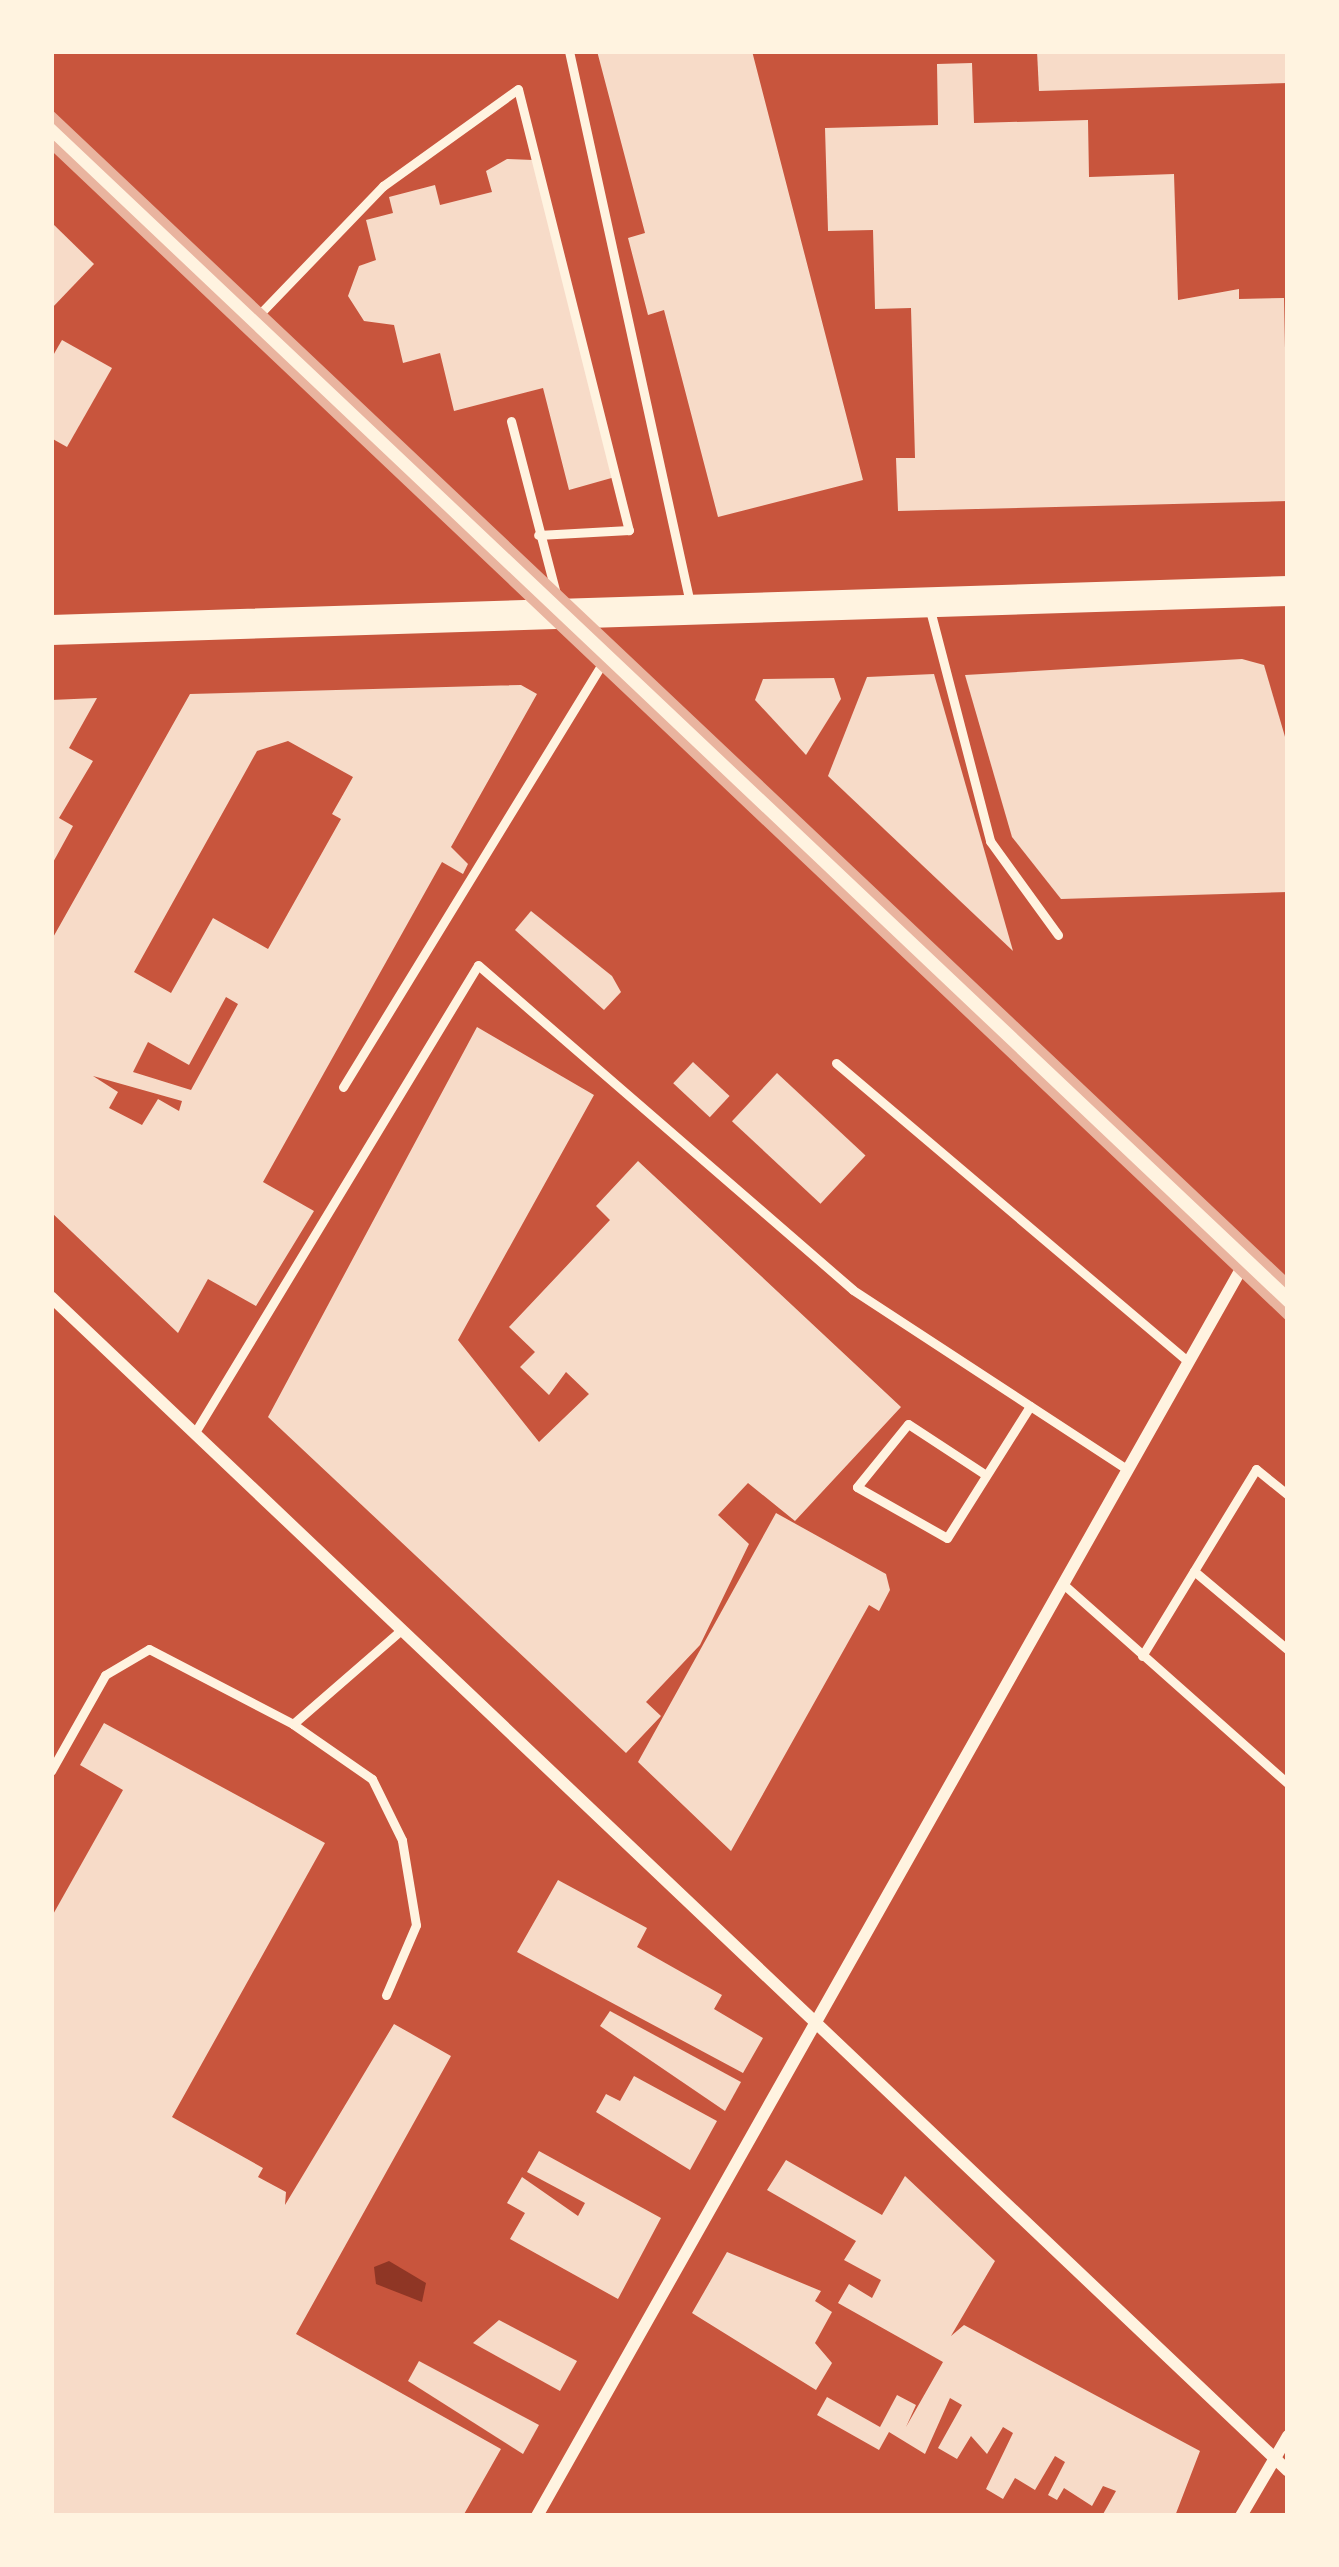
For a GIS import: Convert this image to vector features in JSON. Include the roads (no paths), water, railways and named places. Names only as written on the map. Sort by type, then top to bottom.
[{"type":"main road","points":[[51,631],[563,619],[1288,591]]},
{"type":"street","points":[[51,129],[1288,1303]]},
{"type":"street","points":[[537,2516],[810,2023],[1245,1262]]},
{"type":"street","points":[[51,1297],[810,2023],[1278,2454],[1288,2471]]},
{"type":"street","points":[[1241,2516],[1288,2436]]},
{"type":"lane","points":[[569,51],[692,614]]},
{"type":"lane","points":[[252,322],[383,186],[518,89],[629,530],[538,535]]},
{"type":"lane","points":[[511,421],[563,619]]},
{"type":"lane","points":[[928,604],[990,842],[1058,935]]},
{"type":"lane","points":[[343,1088],[605,659]]},
{"type":"lane","points":[[194,1434],[478,965],[853,1290],[1127,1469]]},
{"type":"lane","points":[[836,1064],[1188,1361]]},
{"type":"lane","points":[[986,1475],[908,1424],[857,1487],[947,1538],[1030,1406]]},
{"type":"lane","points":[[1142,1656],[1256,1468],[1288,1495]]},
{"type":"lane","points":[[1194,1571],[1288,1650]]},
{"type":"lane","points":[[1062,1583],[1288,1784]]},
{"type":"lane","points":[[293,1724],[400,1631]]},
{"type":"lane","points":[[51,1771],[105,1676],[149,1649],[293,1724],[372,1779],[402,1840],[416,1925],[386,1995]]},
{"type":"railway","points":[[51,115],[1288,1284]]},
{"type":"railway","points":[[51,144],[1288,1316]]}]
